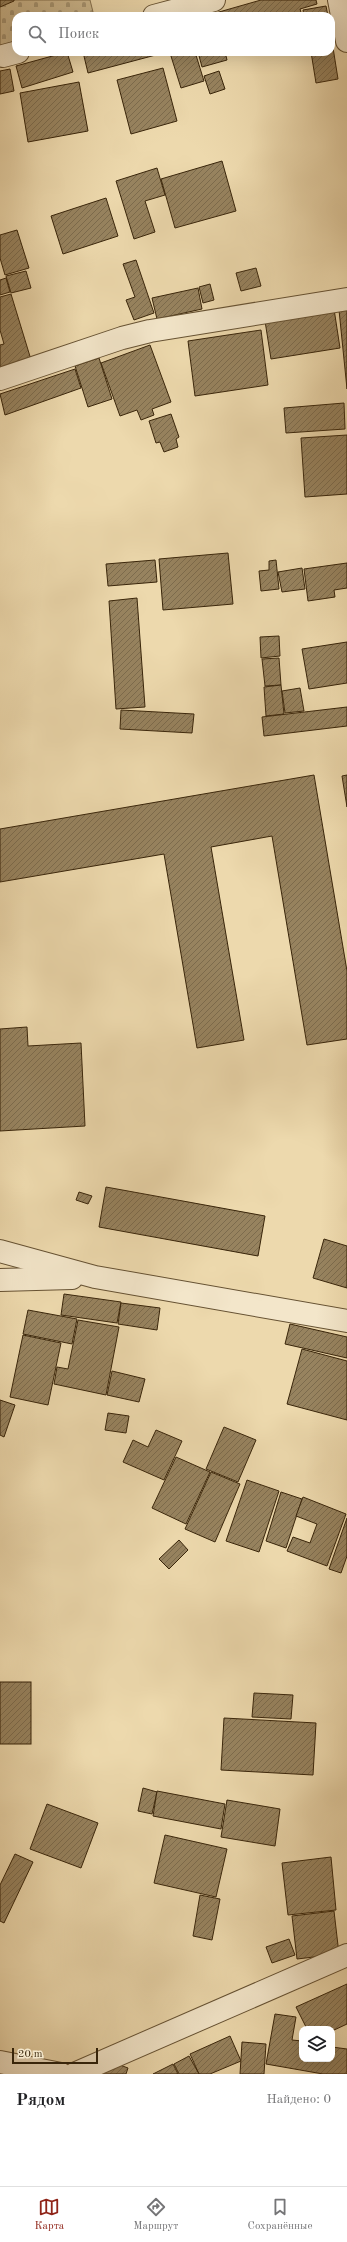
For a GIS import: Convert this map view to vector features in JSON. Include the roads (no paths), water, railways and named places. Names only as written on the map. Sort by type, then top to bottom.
[{"type":"street","points":[[169,12],[214,0]]},
{"type":"street","points":[[339,0],[347,41]]},
{"type":"street","points":[[0,380],[122,338],[150,331],[347,299]]},
{"type":"street","points":[[0,1251],[95,1277],[347,1321]]},
{"type":"street","points":[[0,1280],[95,1277]]},
{"type":"street","points":[[74,2074],[347,1955]]},
{"type":"street","points":[[0,2062],[61,2074]]}]
